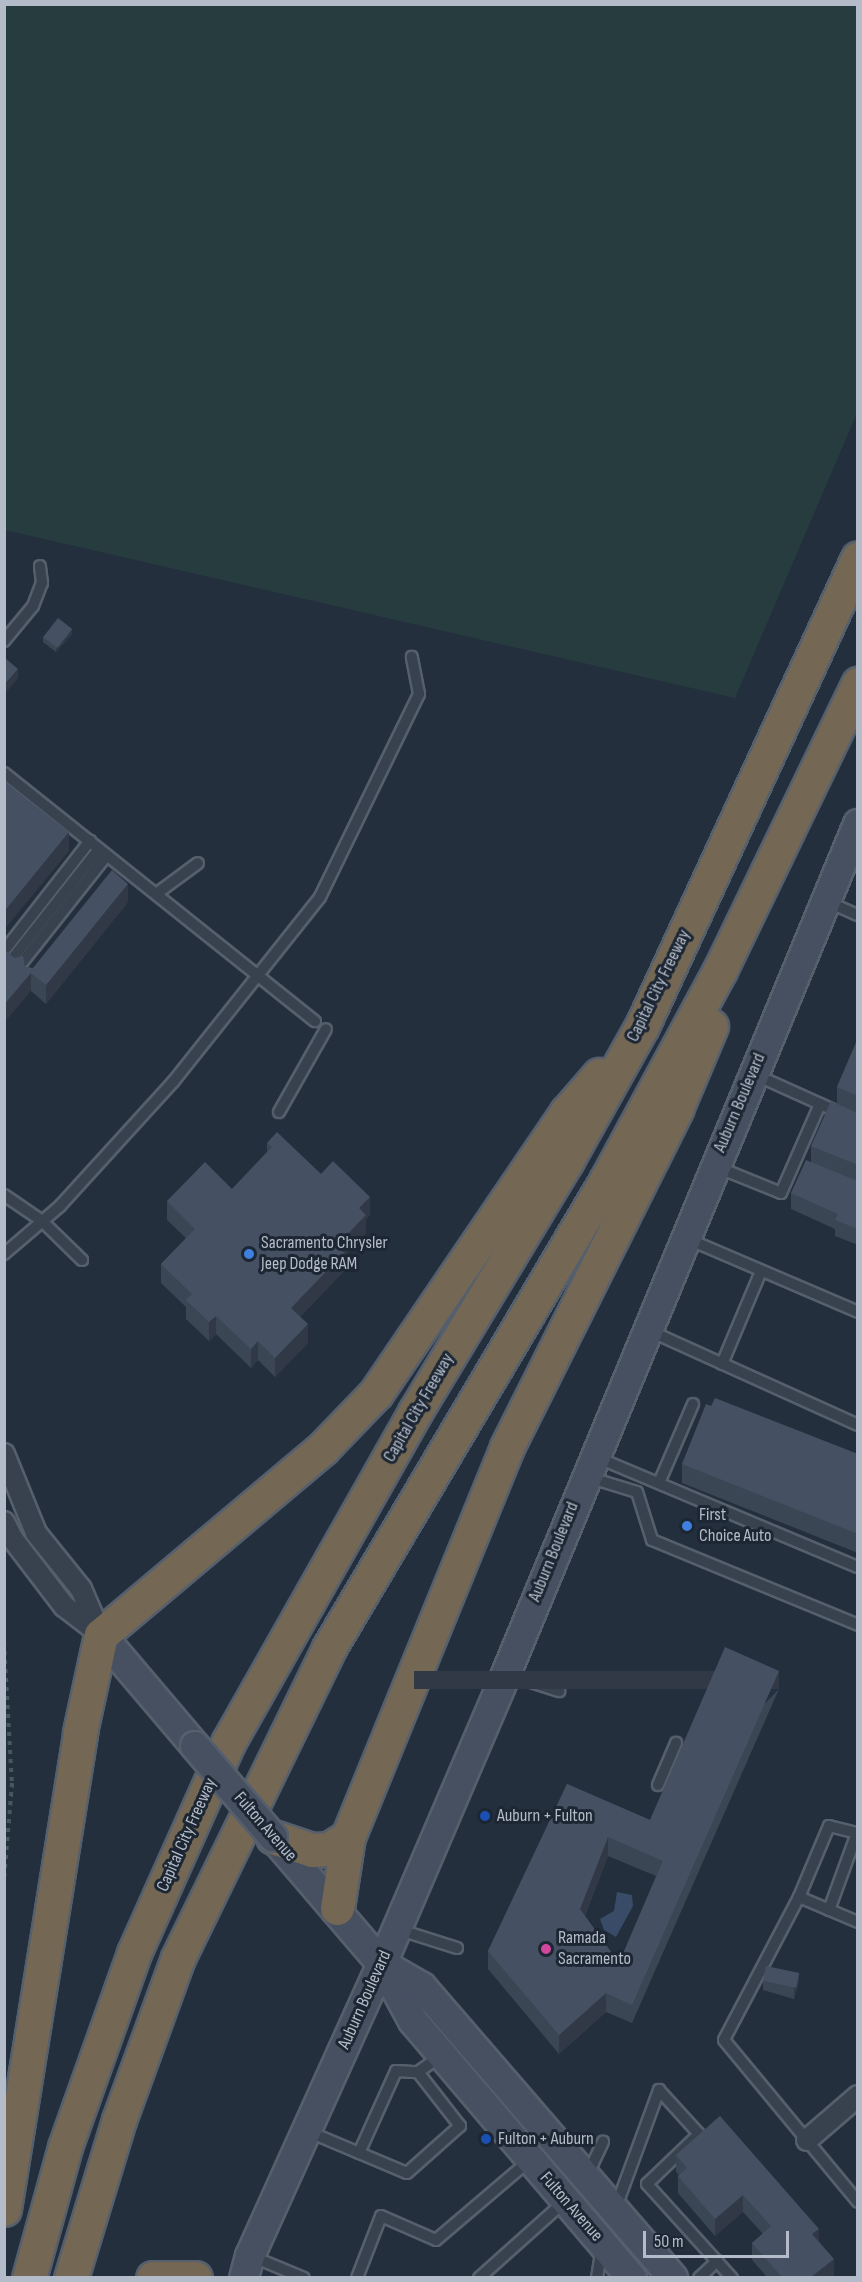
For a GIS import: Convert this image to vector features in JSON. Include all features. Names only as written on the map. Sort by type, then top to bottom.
[{"type":"highway","name":"Capital City Freeway","points":[[29,2277],[65,2147],[134,1953],[229,1741],[415,1412],[567,1160],[642,1026],[858,558]]},
{"type":"highway","points":[[337,1908],[348,1837],[507,1447],[676,1109],[858,684]]},
{"type":"highway","points":[[71,2277],[118,2120],[178,1958],[328,1648],[606,1179],[720,970],[825,757]]},
{"type":"highway","points":[[4,2209],[80,1732],[101,1635],[323,1448],[375,1393],[567,1112],[642,1026]]},
{"type":"highway","points":[[273,1837],[312,1850],[329,1849],[348,1837]]},
{"type":"highway","points":[[153,2277],[195,2277]]},
{"type":"main road","name":"Auburn Boulevard","points":[[247,2266],[382,1964],[506,1674],[589,1466],[858,824]]},
{"type":"main road","name":"Fulton Avenue","points":[[101,1635],[273,1837],[337,1908],[382,1964],[413,2021],[632,2277]]},
{"type":"main road","name":"Fulton Avenue","points":[[382,1964],[422,1987],[673,2277]]},
{"type":"street","name":"Fulton Avenue","points":[[4,1454],[36,1533],[81,1589],[101,1635]]},
{"type":"street","name":"Fulton Avenue","points":[[4,1522],[12,1538],[64,1606],[101,1635]]},
{"type":"street","points":[[807,2140],[858,2096]]},
{"type":"lane","points":[[4,640],[33,606],[42,584],[40,566]]},
{"type":"lane","points":[[4,1254],[42,1221],[173,1082],[320,897],[419,694],[412,657]]},
{"type":"lane","points":[[4,773],[99,848],[118,870],[156,894],[315,1021]]},
{"type":"lane","points":[[4,951],[99,848]]},
{"type":"lane","points":[[13,966],[99,848]]},
{"type":"lane","points":[[156,894],[198,864]]},
{"type":"lane","points":[[825,901],[858,915]]},
{"type":"lane","points":[[279,1112],[326,1029]]},
{"type":"lane","points":[[753,1074],[858,1121]]},
{"type":"lane","points":[[714,1166],[781,1193],[800,1165],[820,1104]]},
{"type":"lane","points":[[4,1196],[42,1221],[82,1260]]},
{"type":"lane","points":[[684,1238],[858,1312]]},
{"type":"lane","points":[[722,1364],[761,1271]]},
{"type":"lane","points":[[646,1330],[858,1425]]},
{"type":"lane","points":[[659,1483],[693,1404]]},
{"type":"lane","points":[[589,1466],[659,1483],[858,1567]]},
{"type":"lane","points":[[589,1466],[637,1492],[652,1540],[858,1625]]},
{"type":"lane","points":[[506,1674],[559,1691]]},
{"type":"lane","points":[[658,1785],[676,1743]]},
{"type":"lane","points":[[829,1910],[857,1833],[829,1826],[799,1897],[724,2040],[858,2202]]},
{"type":"lane","points":[[799,1897],[858,1922]]},
{"type":"lane","points":[[397,1929],[457,1948]]},
{"type":"lane","points":[[359,2154],[396,2071],[418,2072],[442,2055]]},
{"type":"lane","points":[[306,2131],[407,2173],[460,2126],[418,2072]]},
{"type":"lane","points":[[615,2211],[659,2090],[699,2134],[647,2184],[732,2277]]},
{"type":"lane","points":[[586,2178],[603,2141]]},
{"type":"lane","points":[[357,2277],[381,2216],[436,2240],[530,2160]]},
{"type":"lane","points":[[478,2277],[565,2201]]},
{"type":"lane","points":[[597,2277],[603,2244]]},
{"type":"lane","points":[[699,2277],[717,2261]]},
{"type":"lane","points":[[247,2266],[304,2277]]},
{"type":"path","points":[[4,1642],[12,1783],[4,1880]]},
{"type":"green space","points":[[5,4],[857,5],[857,413],[735,698],[5,530]]},
{"type":"water","points":[[617,1892],[632,1895],[633,1906],[616,1937],[604,1930],[600,1919],[614,1911]]},
{"type":"building","points":[[58,618],[72,629],[57,648],[43,637]]},
{"type":"building","points":[[4,659],[18,669],[4,685]]},
{"type":"building","points":[[4,781],[69,832],[4,912]]},
{"type":"building","points":[[112,870],[128,884],[46,985],[31,973],[4,1005],[4,950],[15,958],[23,956],[25,967],[33,968]]},
{"type":"building","points":[[858,1038],[858,1096],[837,1087]]},
{"type":"building","points":[[831,1101],[855,1112],[858,1111],[858,1165],[811,1146]]},
{"type":"building","points":[[277,1132],[321,1174],[333,1161],[370,1197],[359,1208],[366,1215],[337,1245],[344,1253],[291,1308],[308,1324],[275,1358],[258,1341],[251,1349],[216,1316],[209,1322],[186,1300],[192,1294],[161,1264],[195,1229],[167,1201],[205,1162],[232,1189],[272,1147],[267,1143]]},
{"type":"building","points":[[806,1160],[855,1180],[858,1179],[858,1229],[835,1220],[838,1214],[791,1193]]},
{"type":"building","points":[[715,1398],[858,1454],[858,1534],[682,1464],[706,1404],[711,1406]]},
{"type":"building","points":[[725,1647],[779,1671],[632,2005],[606,1993],[559,2035],[488,1951],[567,1784],[650,1820]],"holes":[[[608,1837],[663,1861],[619,1963],[580,1909]]]},
{"type":"building","points":[[766,1966],[799,1973],[796,1988],[763,1981]]},
{"type":"building","points":[[720,2116],[819,2229],[812,2234],[834,2259],[811,2277],[779,2277],[781,2276],[752,2243],[771,2226],[743,2195],[715,2219],[678,2176],[687,2168],[676,2155]]},
{"type":"place","name":"Sacramento Chrysler Jeep Dodge RAM","points":[[249,1254]]},
{"type":"place","name":"First Choice Auto","points":[[687,1526]]},
{"type":"place","name":"Auburn + Fulton","points":[[485,1816]]},
{"type":"place","name":"Ramada Sacramento","points":[[546,1949]]},
{"type":"place","name":"Fulton + Auburn","points":[[486,2139]]}]
